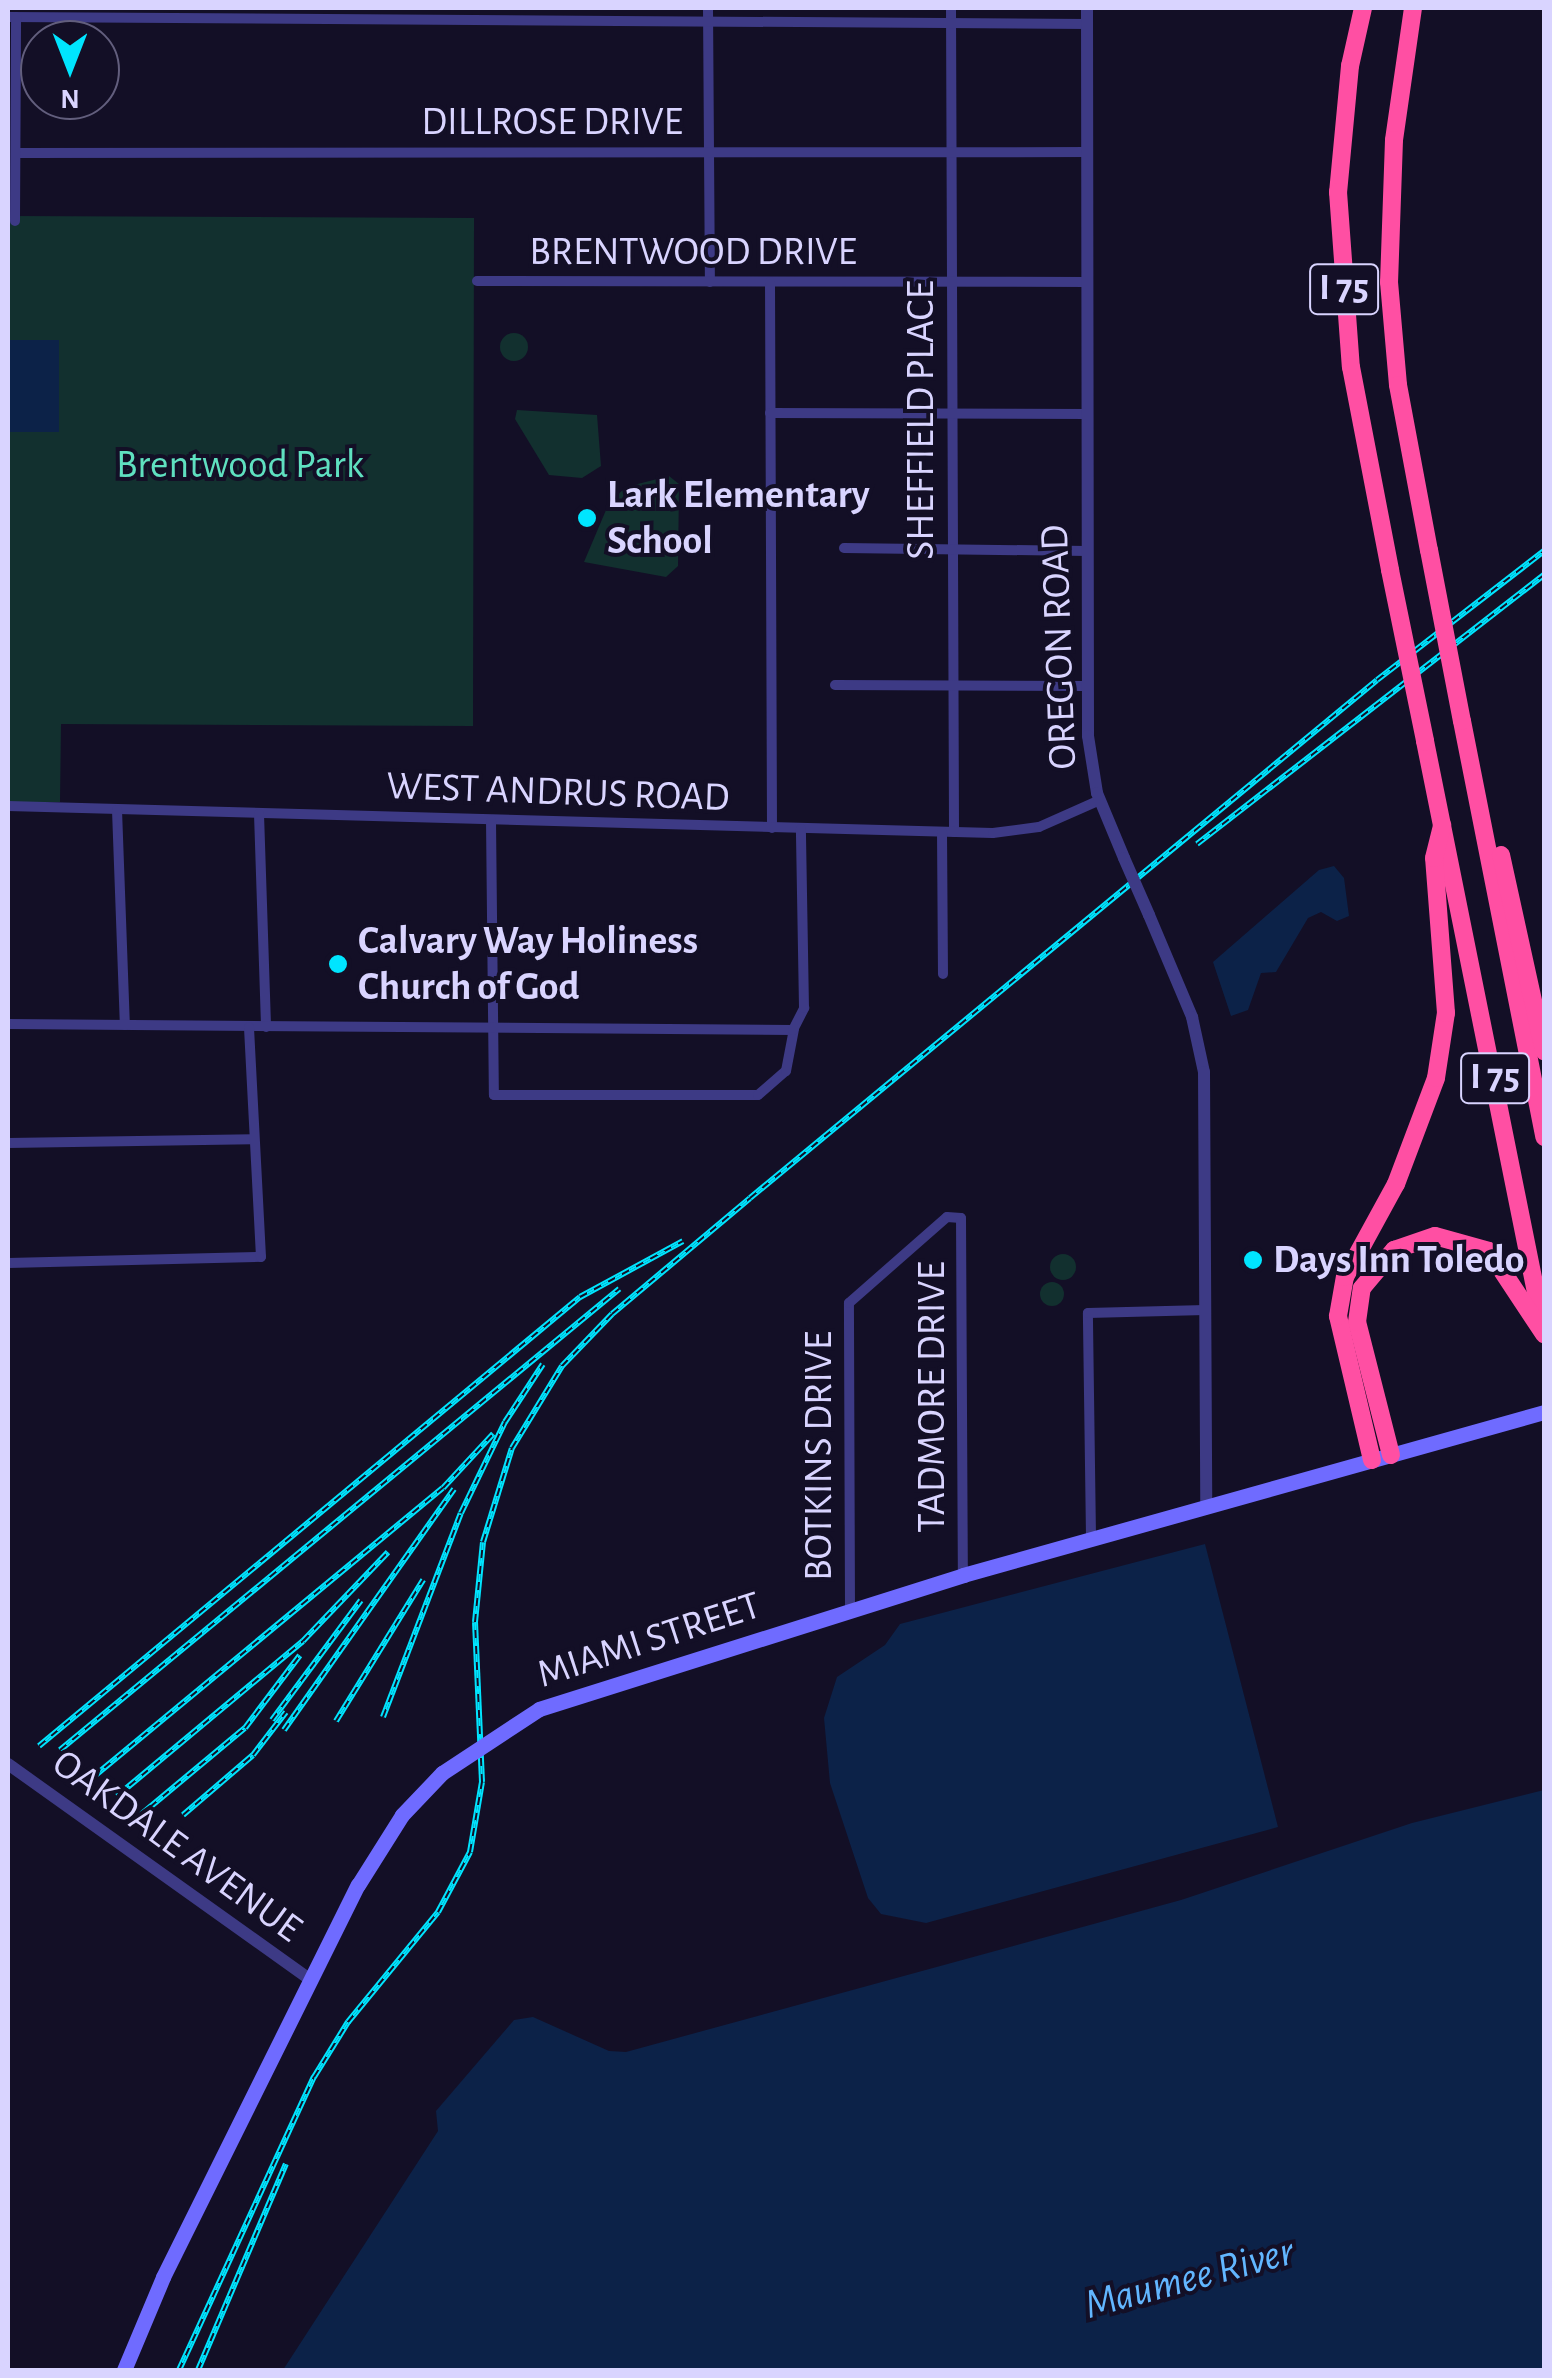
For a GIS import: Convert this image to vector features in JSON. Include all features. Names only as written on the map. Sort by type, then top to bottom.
[{"type":"highway","points":[[1349,8],[1350,66]]},
{"type":"highway","name":"I 75","points":[[1363,8],[1350,66],[1338,192],[1345,309],[1390,570],[1544,1333]]},
{"type":"highway","name":"I 75","points":[[1413,8],[1394,140],[1389,282],[1398,385],[1544,1137]]},
{"type":"highway","points":[[1462,721],[1477,748],[1544,1051]]},
{"type":"highway","points":[[1381,1458],[1338,1316],[1345,1277],[1396,1184],[1436,1078],[1446,1013],[1434,858],[1442,825]]},
{"type":"highway","points":[[1381,1458],[1357,1322],[1362,1288],[1394,1250],[1436,1236],[1489,1251],[1544,1333]]},
{"type":"main road","name":"MIAMI STREET","points":[[124,2370],[163,2277],[375,1853],[442,1773],[539,1709],[963,1574],[1206,1503],[1544,1412]]},
{"type":"street","points":[[708,8],[710,282]]},
{"type":"street","name":"SHEFFIELD PLACE","points":[[943,974],[952,685],[950,8]]},
{"type":"street","name":"OREGON ROAD","points":[[1088,8],[1090,758],[1100,800],[1192,1018],[1203,1060],[1206,1503]]},
{"type":"street","points":[[16,220],[12,17],[270,12],[708,22],[1088,24]]},
{"type":"street","name":"DILLROSE DRIVE","points":[[16,153],[1088,152]]},
{"type":"street","name":"BRENTWOOD DRIVE","points":[[477,281],[1088,282]]},
{"type":"street","points":[[770,282],[772,828]]},
{"type":"street","points":[[770,414],[1088,414]]},
{"type":"street","points":[[844,548],[1087,551]]},
{"type":"street","points":[[834,685],[1088,686]]},
{"type":"street","name":"WEST ANDRUS ROAD","points":[[8,806],[948,832],[1027,830],[1100,800]]},
{"type":"street","points":[[117,810],[125,1026]]},
{"type":"street","points":[[259,814],[266,1027]]},
{"type":"street","points":[[491,820],[494,1095],[758,1095],[786,1071],[804,1008],[801,828]]},
{"type":"street","points":[[8,1024],[493,1030],[796,1028]]},
{"type":"street","points":[[8,1264],[261,1257],[248,1027]]},
{"type":"street","points":[[8,1143],[252,1140]]},
{"type":"street","name":"BOTKINS DRIVE","points":[[850,1609],[849,1304],[936,1225],[961,1218]]},
{"type":"street","name":"TADMORE DRIVE","points":[[961,1218],[963,1574]]},
{"type":"street","points":[[1091,1537],[1088,1313],[1205,1310]]},
{"type":"street","name":"OAKDALE AVENUE","points":[[8,1764],[309,1980]]},
{"type":"green space","name":"Brentwood Park","points":[[8,216],[474,218],[473,726],[61,724],[60,802],[8,802]]},
{"type":"green space","points":[[514,333],[524,337],[528,347],[524,357],[514,361],[504,357],[500,347],[504,337]]},
{"type":"green space","points":[[517,410],[597,415],[601,466],[582,478],[549,475],[515,419]]},
{"type":"green space","points":[[669,476],[679,484],[678,566],[666,577],[584,562],[609,503],[626,487]]},
{"type":"green space","points":[[1063,1254],[1072,1258],[1076,1267],[1072,1276],[1063,1280],[1054,1276],[1050,1267],[1054,1258]]},
{"type":"green space","points":[[1052,1282],[1061,1285],[1061,1303],[1052,1306],[1043,1303],[1040,1294],[1043,1285]]},
{"type":"water","points":[[8,340],[59,340],[59,432],[8,432]]},
{"type":"water","points":[[1334,866],[1344,878],[1349,916],[1337,921],[1321,912],[1308,918],[1276,972],[1261,973],[1248,1010],[1231,1016],[1213,962],[1319,870]]},
{"type":"water","points":[[1205,1544],[1278,1827],[926,1923],[881,1914],[868,1898],[830,1783],[824,1718],[837,1677],[885,1645],[900,1624]]},
{"type":"water","name":"Maumee River","points":[[1544,1790],[1544,2370],[283,2370],[438,2131],[436,2111],[514,2020],[533,2017],[609,2051],[626,2052],[1181,1900],[1412,1823]]},
{"type":"railway","points":[[179,2370],[314,2077],[348,2022],[438,1912],[470,1852],[482,1782],[475,1622],[483,1542],[512,1448],[562,1366],[612,1314],[750,1198],[1377,680],[1544,551]]},
{"type":"railway","points":[[1197,844],[1544,575]]},
{"type":"railway","points":[[39,1746],[580,1297],[683,1241]]},
{"type":"railway","points":[[60,1750],[619,1289]]},
{"type":"railway","points":[[383,1717],[461,1513],[505,1422],[543,1364]]},
{"type":"railway","points":[[92,1778],[443,1488],[493,1434]]},
{"type":"railway","points":[[284,1730],[454,1489]]},
{"type":"railway","points":[[117,1796],[303,1641],[388,1552]]},
{"type":"railway","points":[[336,1721],[423,1580]]},
{"type":"railway","points":[[272,1720],[361,1600]]},
{"type":"railway","points":[[138,1817],[245,1728],[300,1655]]},
{"type":"railway","points":[[183,1815],[253,1755],[286,1712]]},
{"type":"railway","points":[[198,2370],[286,2164]]},
{"type":"place","name":"Lark Elementary School","points":[[587,518]]},
{"type":"place","name":"Calvary Way Holiness Church of God","points":[[338,964]]},
{"type":"place","name":"Days Inn Toledo","points":[[1253,1260]]}]
